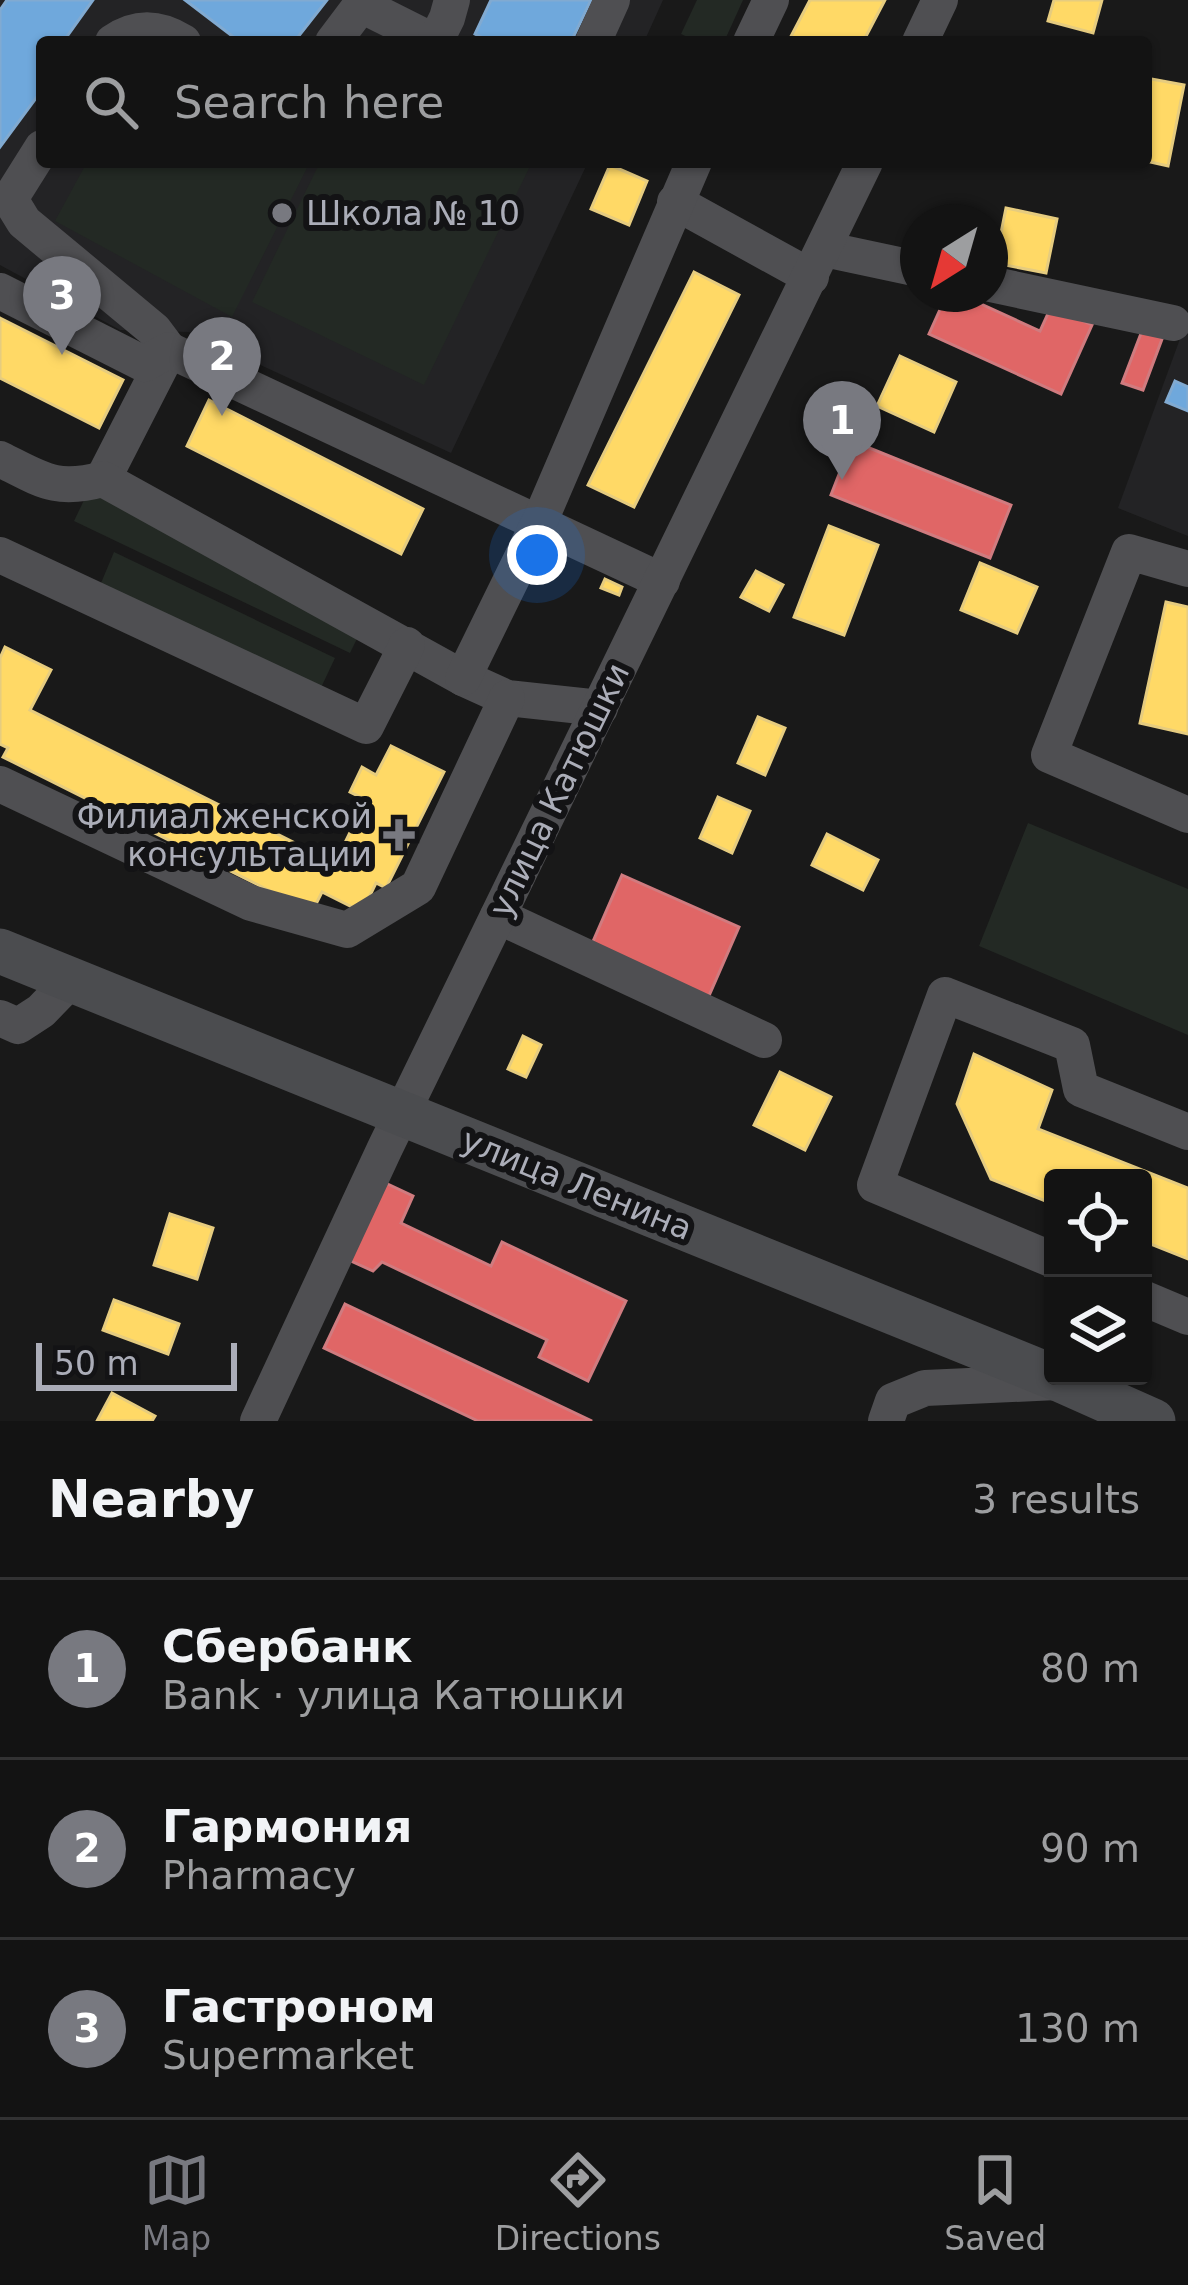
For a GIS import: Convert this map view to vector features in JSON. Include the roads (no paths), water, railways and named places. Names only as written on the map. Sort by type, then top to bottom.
[{"type":"main road","name":"улица Ленина","points":[[0,952],[1044,1373]]},
{"type":"main road","name":"улица Ленина","points":[[1073,1385],[1153,1421]]},
{"type":"street","points":[[438,36],[452,0]]},
{"type":"street","points":[[596,36],[612,0]]},
{"type":"street","points":[[754,36],[771,0]]},
{"type":"street","points":[[923,36],[940,0]]},
{"type":"street","points":[[338,36],[363,3],[424,36]]},
{"type":"street","points":[[124,36],[136,29],[173,36]]},
{"type":"street","points":[[36,158],[10,199],[24,222],[154,330],[169,350],[662,581]]},
{"type":"street","points":[[464,678],[539,524],[691,168]]},
{"type":"street","name":"улица Катюшки","points":[[258,1421],[862,168]]},
{"type":"street","points":[[675,202],[818,263],[900,267]]},
{"type":"street","points":[[1008,288],[1173,323]]},
{"type":"street","points":[[0,291],[144,364],[169,350]]},
{"type":"street","points":[[103,479],[169,350]]},
{"type":"street","points":[[0,459],[52,485],[103,479],[507,698],[600,708]]},
{"type":"street","points":[[1188,569],[1129,552],[1048,755],[1188,815]]},
{"type":"street","points":[[0,555],[366,726],[407,645]]},
{"type":"street","points":[[0,784],[251,903],[346,930],[418,887],[507,698]]},
{"type":"street","points":[[498,916],[764,1040]]},
{"type":"street","points":[[0,1018],[18,1026],[70,981]]},
{"type":"street","points":[[1044,1256],[874,1185],[945,995],[1072,1045],[1081,1088],[1188,1132]]},
{"type":"street","points":[[1152,1302],[1188,1317]]},
{"type":"street","points":[[886,1421],[893,1401],[925,1388],[1044,1382]]},
{"type":"place","name":"Школа № 10","points":[[282,213]]},
{"type":"place","name":"Гастроном","points":[[62,355]]},
{"type":"place","name":"Гармония","points":[[222,416]]},
{"type":"place","name":"Сбербанк","points":[[842,480]]},
{"type":"place","name":"Филиал женской консультации","points":[[399,835]]}]
